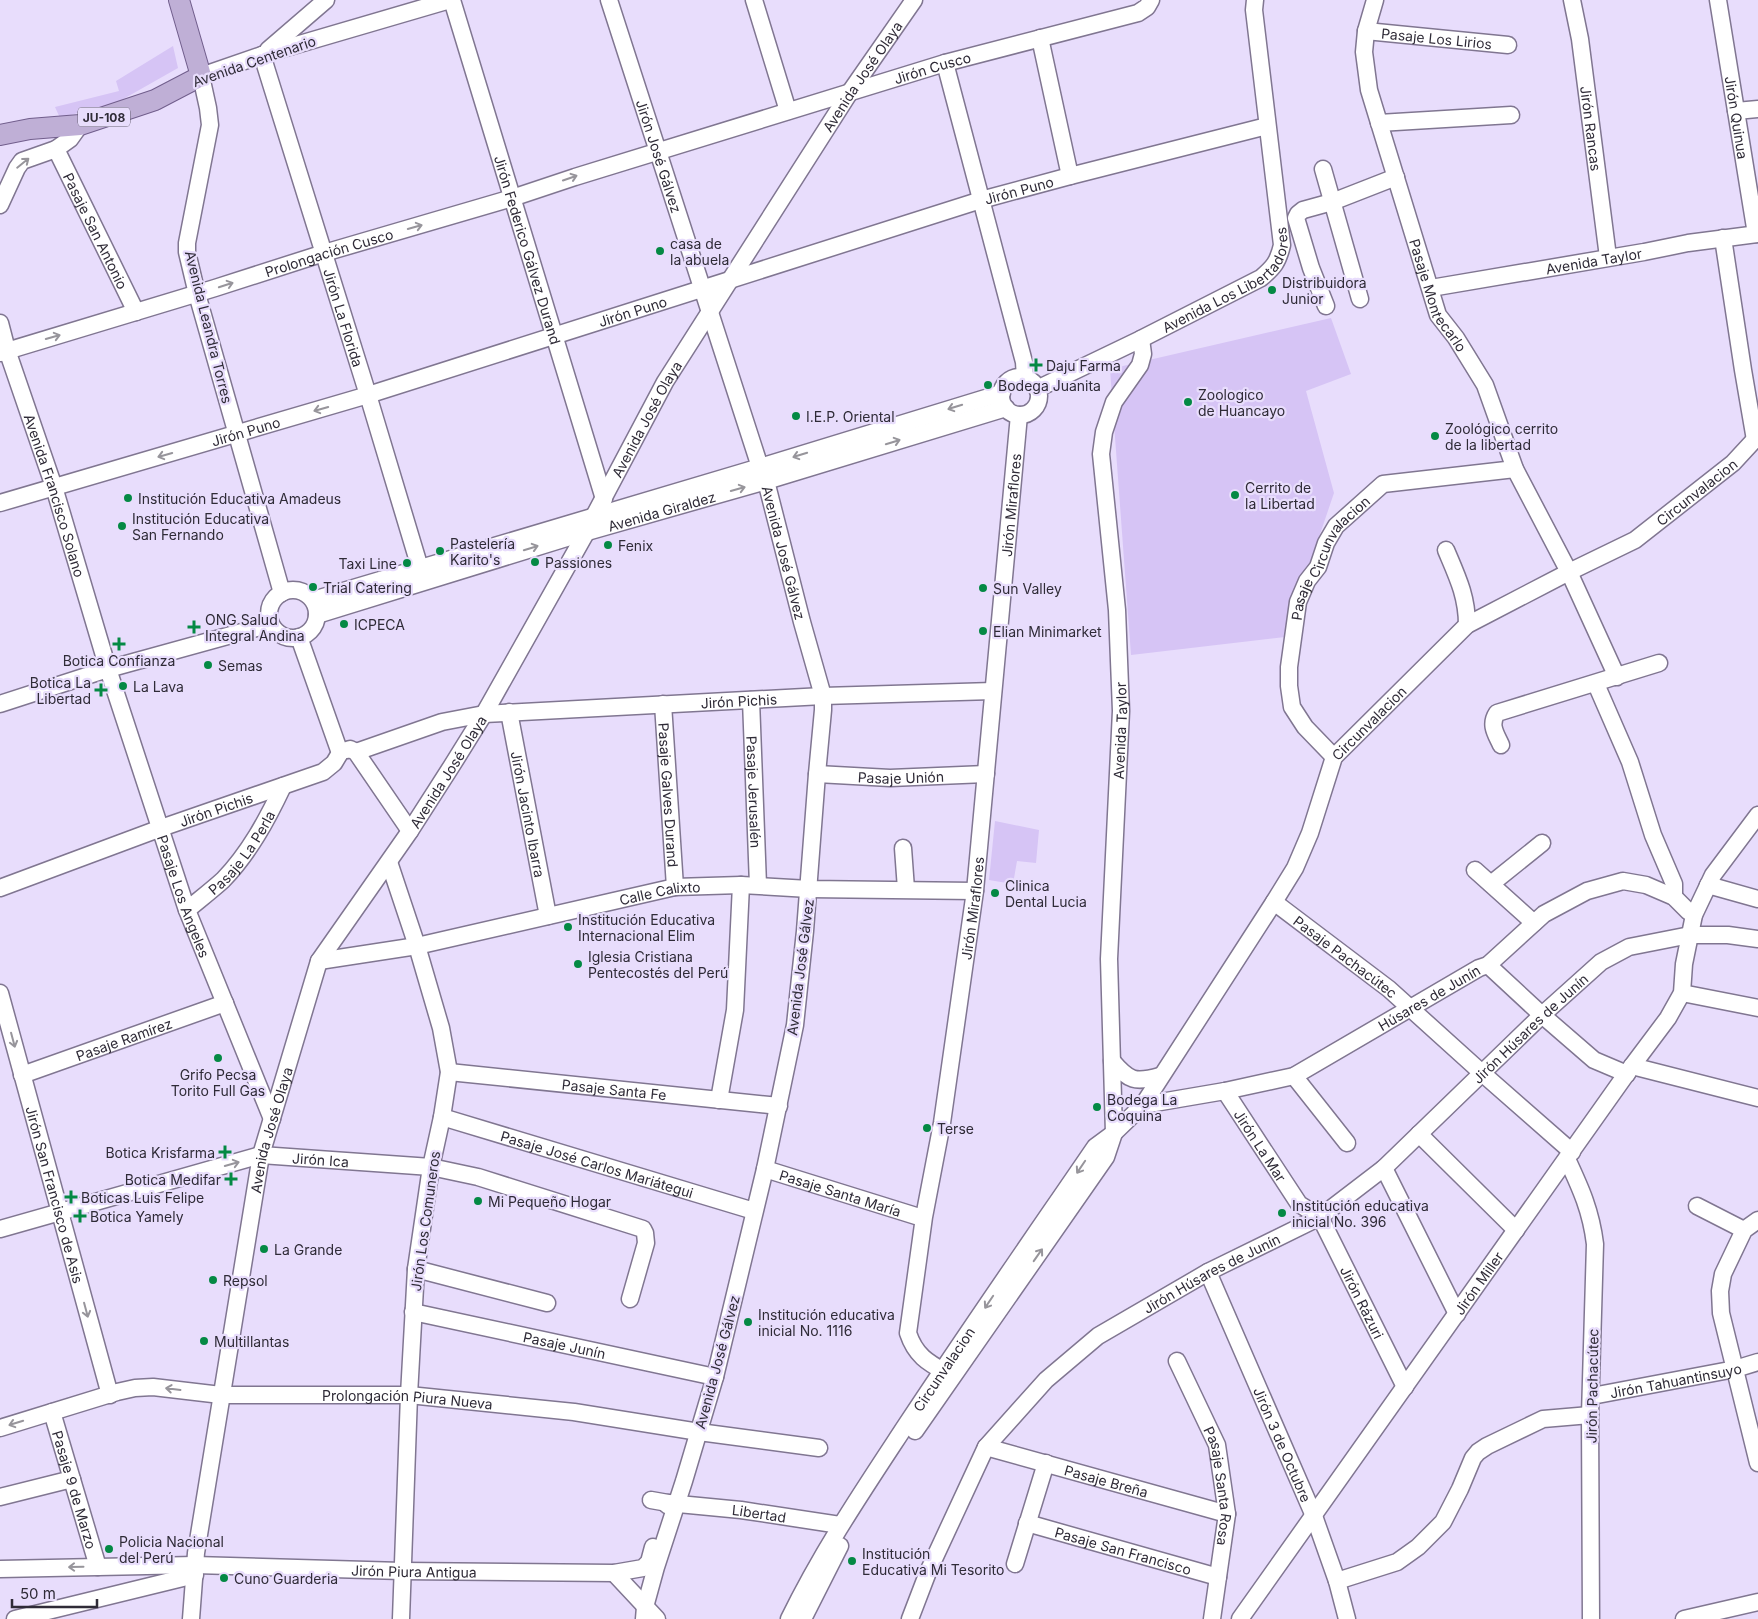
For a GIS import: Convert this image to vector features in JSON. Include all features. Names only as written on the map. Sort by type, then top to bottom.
[{"type":"main road","name":"Avenida Leandra Torres","points":[[179,0],[201,76]]},
{"type":"main road","name":"Avenida Centenario","points":[[0,135],[30,129],[80,125],[155,100],[201,76]]},
{"type":"street","points":[[262,55],[326,0]]},
{"type":"street","name":"Avenida Centenario","points":[[201,76],[262,55],[451,0]]},
{"type":"street","name":"Jirón Federico Gálvez Durand","points":[[451,0],[604,499]]},
{"type":"street","name":"Jirón José Gálvez","points":[[609,0],[709,312]]},
{"type":"street","points":[[754,0],[788,111]]},
{"type":"street","name":"Avenida Los Libertadores","points":[[1038,389],[1261,278],[1277,262],[1282,245],[1254,0]]},
{"type":"street","name":"Pasaje Montecarlo","points":[[1375,0],[1366,32],[1364,52],[1369,90],[1438,315],[1456,338],[1485,385],[1515,469],[1569,572],[1617,677]]},
{"type":"street","name":"Jirón Rancas","points":[[1572,0],[1580,39],[1608,257]]},
{"type":"street","name":"Jirón Quinua","points":[[1718,0],[1757,234]]},
{"type":"street","name":"Avenida José Olaya","points":[[191,1619],[195,1570],[221,1395],[261,1155],[319,961],[410,831],[484,714],[587,531],[664,382],[910,2]]},
{"type":"street","name":"Jirón Cusco","points":[[657,152],[944,63],[1138,13],[1147,7],[1150,2]]},
{"type":"street","name":"Pasaje Los Lirios","points":[[1366,32],[1508,45]]},
{"type":"street","points":[[1040,38],[1070,176]]},
{"type":"street","name":"Jirón La Florida","points":[[262,55],[368,395],[421,575]]},
{"type":"street","points":[[944,63],[1024,362],[1025,378]]},
{"type":"street","name":"Avenida Leandra Torres","points":[[201,76],[210,125],[187,252],[197,294],[282,593]]},
{"type":"street","points":[[1736,111],[1758,108]]},
{"type":"street","points":[[1379,123],[1511,115]]},
{"type":"street","points":[[0,205],[22,161],[56,148],[70,139],[80,125]]},
{"type":"street","name":"Jirón Puno","points":[[0,503],[368,395],[981,200],[1267,126]]},
{"type":"street","name":"Pasaje San Antonio","points":[[56,148],[136,312]]},
{"type":"street","name":"Prolongación Cusco","points":[[3,351],[197,294],[324,253],[512,198],[575,176],[657,152]]},
{"type":"street","points":[[1323,169],[1360,299]]},
{"type":"street","points":[[1326,306],[1311,268],[1296,218],[1298,214],[1303,210],[1332,202],[1396,177]]},
{"type":"street","name":"Avenida Taylor","points":[[1430,288],[1723,238],[1757,234]]},
{"type":"street","points":[[1723,238],[1743,370],[1757,438]]},
{"type":"street","name":"Avenida José Gálvez","points":[[644,1613],[672,1504],[698,1432],[715,1376],[779,1106],[795,1025],[809,889],[823,710],[822,696],[763,474],[709,312]]},
{"type":"street","name":"Avenida Francisco Solano","points":[[0,323],[3,351],[54,487],[108,669]]},
{"type":"street","name":"Avenida Taylor","points":[[1114,1133],[1109,959],[1121,711],[1118,610],[1101,454],[1104,432],[1114,402],[1140,365],[1143,354],[1141,339]]},
{"type":"street","points":[[1020,377],[1025,378],[1033,382],[1038,389],[1039,397],[1035,408],[1028,413],[1009,405],[1006,384],[1010,380],[1020,377]]},
{"type":"street","name":"Avenida Giraldez","points":[[421,575],[594,516],[763,474],[1009,405]]},
{"type":"street","name":"Jirón Miraflores","points":[[948,1374],[926,1361],[912,1347],[908,1333],[924,1217],[943,1113],[975,891],[993,691],[1009,405]]},
{"type":"street","name":"Circunvalacion","points":[[803,1619],[811,1600],[870,1495],[1095,1147],[1114,1133],[1142,1105],[1295,868],[1310,833],[1334,757],[1468,625],[1635,540],[1713,480],[1733,463],[1757,438]]},
{"type":"street","name":"Pasaje Circunvalacion","points":[[1334,757],[1305,727],[1292,707],[1289,686],[1298,602],[1307,581],[1318,567],[1326,543],[1336,526],[1383,484],[1515,469]]},
{"type":"street","name":"Avenida Giraldez","points":[[315,607],[421,575],[587,531],[763,474]]},
{"type":"street","points":[[1446,550],[1462,588],[1467,606],[1468,625]]},
{"type":"street","points":[[0,704],[108,669],[266,625],[284,636],[299,638],[312,630],[316,623],[315,607],[300,591],[292,590],[282,593],[274,600],[271,606],[266,625]]},
{"type":"street","points":[[299,638],[348,752],[410,831]]},
{"type":"street","points":[[1502,746],[1493,727],[1493,719],[1497,713],[1659,663]]},
{"type":"street","name":"Pasaje Los Angeles","points":[[108,669],[187,910],[272,1119]]},
{"type":"street","points":[[1596,684],[1630,762],[1653,835],[1674,884],[1674,897]]},
{"type":"street","name":"Jirón Pichis","points":[[0,888],[161,828],[323,772],[348,752],[442,722],[484,714],[509,712],[822,696],[993,691]]},
{"type":"street","name":"Pasaje Jerusalén","points":[[751,700],[758,885]]},
{"type":"street","name":"Pasaje Galves Durand","points":[[663,704],[675,887]]},
{"type":"street","name":"Jirón Jacinto Ibarra","points":[[509,712],[548,916]]},
{"type":"street","name":"Pasaje Unión","points":[[817,774],[890,778],[986,774]]},
{"type":"street","name":"Pasaje La Perla","points":[[187,910],[222,880],[254,842],[270,815],[283,786]]},
{"type":"street","points":[[1690,935],[1694,915],[1713,875],[1758,815]]},
{"type":"street","points":[[1491,884],[1542,843]]},
{"type":"street","points":[[903,848],[906,889]]},
{"type":"street","name":"Jirón Los Comuneros","points":[[389,862],[418,946],[441,1028],[449,1072],[416,1269],[409,1395],[401,1619]]},
{"type":"street","points":[[1475,870],[1534,923]]},
{"type":"street","name":"Húsares de Junín","points":[[1142,1105],[1225,1091],[1294,1076],[1488,965],[1544,914],[1587,891],[1623,881],[1646,885],[1674,897],[1694,915]]},
{"type":"street","points":[[720,1100],[735,1010],[741,885]]},
{"type":"street","name":"Calle Calixto","points":[[319,961],[418,946],[675,887],[758,885],[809,889],[975,891]]},
{"type":"street","points":[[1708,885],[1758,899]]},
{"type":"street","name":"Pasaje Pachacútec","points":[[1274,902],[1354,962],[1410,1008],[1570,1155]]},
{"type":"street","name":"Jirón Húsares de Junín","points":[[910,1619],[928,1572],[986,1447],[1046,1380],[1098,1336],[1208,1272],[1320,1217],[1384,1168],[1542,1015],[1601,962],[1629,947],[1690,935],[1728,935],[1758,939]]},
{"type":"street","name":"Jirón Miller","points":[[1240,1619],[1668,1018],[1682,992],[1684,964],[1690,935]]},
{"type":"street","points":[[1488,965],[1594,1060],[1630,1070],[1758,1098]]},
{"type":"street","points":[[1682,992],[1758,1008]]},
{"type":"street","name":"Jirón San Francisco de Asis","points":[[0,994],[110,1395]]},
{"type":"street","name":"Pasaje Ramírez","points":[[22,1075],[225,1003]]},
{"type":"street","points":[[1112,1061],[1122,1073],[1132,1079],[1143,1080],[1160,1076]]},
{"type":"street","name":"Pasaje Santa Fe","points":[[449,1072],[779,1106]]},
{"type":"street","points":[[1294,1076],[1347,1143]]},
{"type":"street","name":"Jirón La Mar","points":[[1225,1091],[1299,1204],[1320,1217]]},
{"type":"street","name":"Pasaje José Carlos Mariátegui","points":[[442,1117],[754,1212]]},
{"type":"street","points":[[1419,1134],[1516,1230]]},
{"type":"street","name":"Jirón Ica","points":[[0,1229],[261,1155],[432,1167],[478,1177],[643,1229],[646,1233],[646,1243],[630,1299]]},
{"type":"street","name":"Jirón Pachacútec","points":[[1570,1155],[1592,1221],[1596,1244],[1590,1415],[1591,1619]]},
{"type":"street","points":[[1384,1168],[1457,1314]]},
{"type":"street","name":"Pasaje Santa María","points":[[765,1169],[916,1216]]},
{"type":"street","points":[[1697,1206],[1744,1230]]},
{"type":"street","name":"Jirón Rázuri","points":[[1320,1217],[1405,1387]]},
{"type":"street","points":[[1758,1220],[1744,1230],[1724,1274],[1720,1291],[1722,1313],[1758,1463]]},
{"type":"street","points":[[416,1269],[547,1303]]},
{"type":"street","name":"Jirón 3 de Octubre","points":[[1208,1272],[1314,1516],[1337,1580],[1347,1619]]},
{"type":"street","name":"Pasaje Junín","points":[[413,1312],[715,1376]]},
{"type":"street","name":"Pasaje Santa Rosa","points":[[1177,1360],[1217,1445],[1226,1514],[1212,1619]]},
{"type":"street","name":"Jirón Tahuantinsuyo","points":[[1592,1396],[1735,1369],[1758,1362]]},
{"type":"street","name":"Circunvalacion","points":[[789,1619],[809,1578],[840,1525],[948,1374]]},
{"type":"street","name":"Prolongación Piura Nueva","points":[[0,1428],[136,1388],[153,1387],[221,1395],[409,1395],[574,1412],[698,1432],[818,1448]]},
{"type":"street","name":"Pasaje 9 de Marzo","points":[[52,1412],[98,1567]]},
{"type":"street","points":[[1337,1580],[1397,1562],[1418,1547],[1443,1522],[1473,1458],[1487,1446],[1543,1419],[1590,1415]]},
{"type":"street","name":"Pasaje Breña","points":[[986,1447],[1226,1514]]},
{"type":"street","points":[[1015,1564],[1046,1464]]},
{"type":"street","points":[[0,1497],[72,1479]]},
{"type":"street","name":"Libertad","points":[[651,1500],[672,1504],[741,1510],[840,1525]]},
{"type":"street","name":"Jirón Piura Antigua","points":[[0,1569],[98,1567],[195,1570],[614,1573],[647,1566],[672,1504]]},
{"type":"street","name":"Pasaje San Francisco","points":[[1028,1522],[1218,1577]]},
{"type":"street","points":[[15,1619],[195,1570]]},
{"type":"street","points":[[614,1573],[644,1613],[657,1619]]},
{"type":"street","points":[[1684,1619],[1758,1602]]},
{"type":"shaded area","points":[[173,46],[178,68],[118,102],[60,118],[55,107],[119,91],[116,81]]},
{"type":"shaded area","points":[[1331,318],[1351,374],[1306,391],[1334,493],[1285,637],[1131,655],[1110,369]]},
{"type":"shaded area","points":[[995,821],[1039,830],[1036,863],[1017,861],[1013,884],[989,880]]},
{"type":"place","name":"casa de la abuela","points":[[660,251]]},
{"type":"place","name":"Distribuidora Junior","points":[[1272,290]]},
{"type":"place","name":"Daju Farma","points":[[1036,365]]},
{"type":"place","name":"Bodega Juanita","points":[[988,385]]},
{"type":"place","name":"Zoologico de Huancayo","points":[[1188,402]]},
{"type":"place","name":"I.E.P. Oriental","points":[[796,416]]},
{"type":"place","name":"Zoológico cerrito de la libertad","points":[[1435,436]]},
{"type":"place","name":"Cerrito de la Libertad","points":[[1235,495]]},
{"type":"place","name":"Institución Educativa Amadeus","points":[[128,498]]},
{"type":"place","name":"Institución Educativa San Fernando","points":[[122,526]]},
{"type":"place","name":"Fenix","points":[[608,545]]},
{"type":"place","name":"Pastelería Karito's","points":[[440,551]]},
{"type":"place","name":"Passiones","points":[[535,562]]},
{"type":"place","name":"Taxi Line","points":[[407,563]]},
{"type":"place","name":"Trial Catering","points":[[313,587]]},
{"type":"place","name":"Sun Valley","points":[[983,588]]},
{"type":"place","name":"ICPECA","points":[[344,624]]},
{"type":"place","name":"ONG Salud Integral Andina","points":[[194,627]]},
{"type":"place","name":"Elian Minimarket","points":[[983,631]]},
{"type":"place","name":"Botica Confianza","points":[[119,644]]},
{"type":"place","name":"Semas","points":[[208,665]]},
{"type":"place","name":"La Lava","points":[[123,686]]},
{"type":"place","name":"Botica La Libertad","points":[[101,690]]},
{"type":"place","name":"Clinica Dental Lucia","points":[[995,893]]},
{"type":"place","name":"Institución Educativa Internacional Elim","points":[[568,927]]},
{"type":"place","name":"Iglesia Cristiana Pentecostés del Perú","points":[[578,964]]},
{"type":"place","name":"Grifo Pecsa Torito Full Gas","points":[[218,1058]]},
{"type":"place","name":"Bodega La Coquina","points":[[1097,1107]]},
{"type":"place","name":"Terse","points":[[927,1128]]},
{"type":"place","name":"Botica Krisfarma","points":[[225,1152]]},
{"type":"place","name":"Botica Medifar","points":[[231,1179]]},
{"type":"place","name":"Boticas Luis Felipe","points":[[71,1197]]},
{"type":"place","name":"Mi Pequeño Hogar","points":[[478,1201]]},
{"type":"place","name":"Institución educativa inicial No. 396","points":[[1282,1213]]},
{"type":"place","name":"Botica Yamely","points":[[80,1216]]},
{"type":"place","name":"La Grande","points":[[264,1249]]},
{"type":"place","name":"Repsol","points":[[213,1280]]},
{"type":"place","name":"Institución educativa inicial No. 1116","points":[[748,1322]]},
{"type":"place","name":"Multillantas","points":[[204,1341]]},
{"type":"place","name":"Policia Nacional del Perú","points":[[109,1549]]},
{"type":"place","name":"Institución Educativa Mi Tesorito","points":[[852,1561]]},
{"type":"place","name":"Cuno Guarderia","points":[[224,1578]]}]
